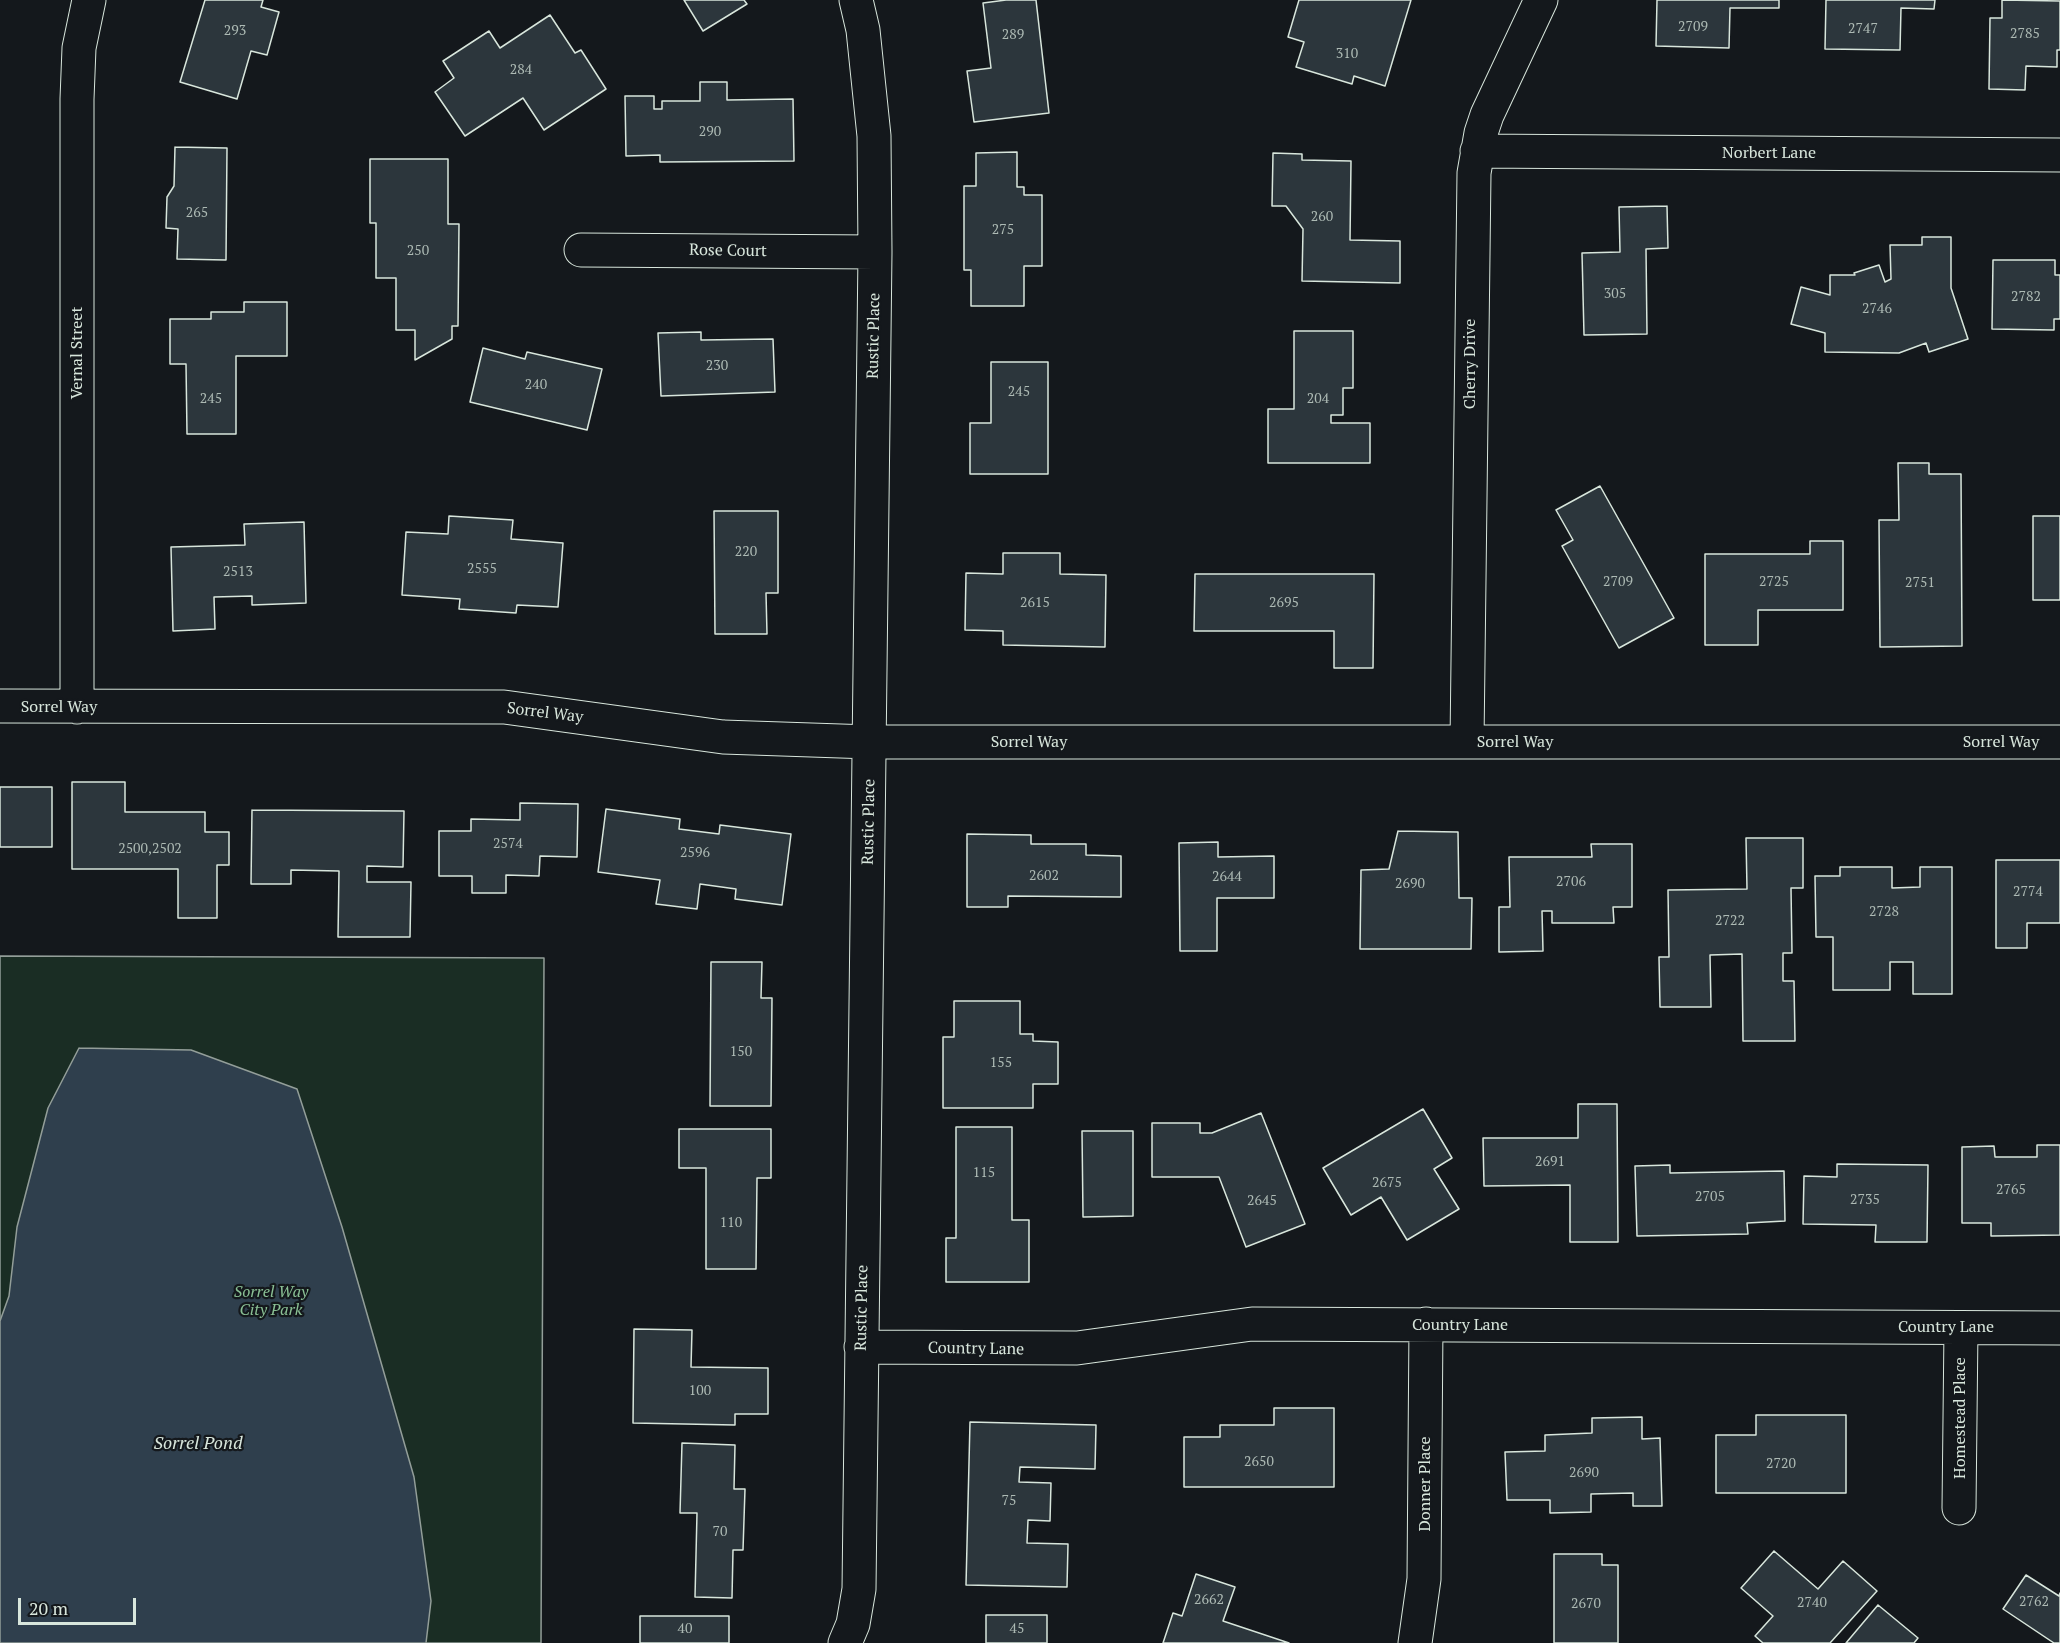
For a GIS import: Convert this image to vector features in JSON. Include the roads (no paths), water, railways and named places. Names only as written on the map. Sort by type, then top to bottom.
[{"type":"street","name":"Vernal Street","points":[[77,707],[77,99],[79,48],[89,0]]},
{"type":"street","name":"Rustic Place","points":[[845,1643],[853,1624],[860,1589],[875,252],[874,136],[863,30],[856,0]]},
{"type":"street","name":"Cherry Drive","points":[[1467,742],[1472,196],[1477,151],[1487,115],[1541,0]]},
{"type":"street","name":"Norbert Lane","points":[[1477,151],[2060,155]]},
{"type":"street","name":"Rose Court","points":[[580,250],[875,252]]},
{"type":"street","name":"Sorrel Way","points":[[0,706],[504,707],[723,736],[870,742],[2060,742]]},
{"type":"street","name":"Country Lane","points":[[861,1347],[1077,1348],[1252,1324],[2060,1328]]},
{"type":"street","name":"Donner Place","points":[[1414,1643],[1424,1579],[1426,1324]]},
{"type":"street","name":"Homestead Place","points":[[1959,1508],[1960,1328]]},
{"type":"water","name":"Sorrel Pond","points":[[79,1048],[191,1050],[297,1089],[342,1227],[414,1477],[431,1601],[426,1643],[0,1643],[0,1321],[9,1296],[17,1227],[48,1108]]},
{"type":"park label","name":"Sorrel Way City Park","points":[[271,1301]]}]
